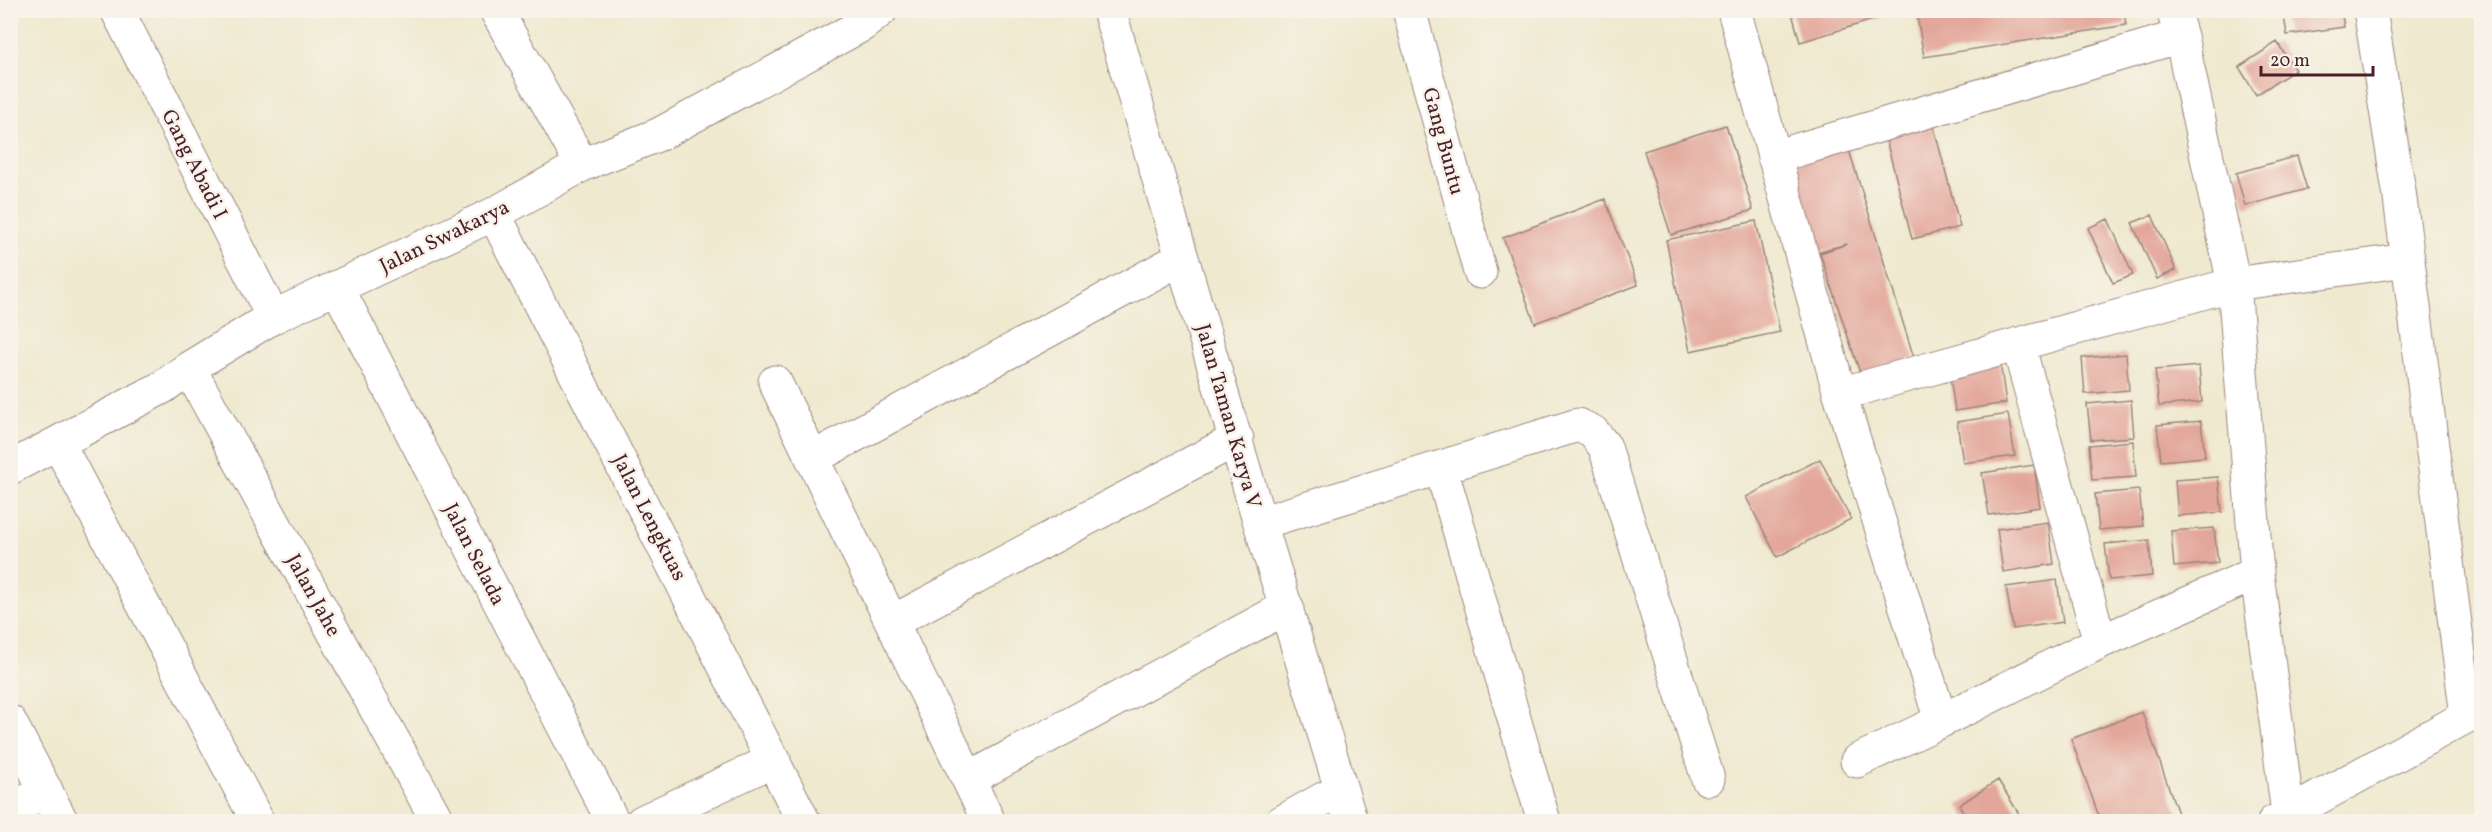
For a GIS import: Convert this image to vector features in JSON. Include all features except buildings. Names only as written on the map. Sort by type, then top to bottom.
[{"type":"street","name":"Gang Abadi I","points":[[117,10],[273,317]]},
{"type":"street","points":[[496,10],[582,165]]},
{"type":"street","name":"Jalan Swakarya","points":[[10,468],[163,387],[189,368],[273,317],[494,214],[582,165],[660,134],[862,25],[881,10]]},
{"type":"street","name":"Jalan Taman Karya V","points":[[1109,10],[1260,523],[1351,822]]},
{"type":"street","name":"Gang Buntu","points":[[1409,10],[1480,272]]},
{"type":"street","points":[[1734,10],[1840,394],[1941,721]]},
{"type":"street","points":[[1774,157],[2177,23],[2234,284],[2257,573],[2283,820],[2474,712],[2407,260],[2399,191],[2370,10]]},
{"type":"street","name":"Jalan Lengkuas","points":[[494,214],[804,822]]},
{"type":"street","points":[[813,458],[1182,258]]},
{"type":"street","points":[[1840,394],[2234,284],[2407,260]]},
{"type":"street","name":"Jalan Selada","points":[[337,287],[613,822]]},
{"type":"street","points":[[2018,344],[2100,642]]},
{"type":"street","name":"Jalan Jahe","points":[[189,368],[438,822]]},
{"type":"street","points":[[775,382],[989,822]]},
{"type":"street","points":[[1260,523],[1578,425],[1593,432],[1605,447],[1708,779]]},
{"type":"street","points":[[892,622],[1237,439]]},
{"type":"street","points":[[58,443],[258,822]]},
{"type":"street","points":[[1441,468],[1543,818]]},
{"type":"street","points":[[1857,760],[2100,642],[2257,573]]},
{"type":"street","points":[[969,779],[1287,607]]},
{"type":"street","points":[[10,722],[62,822]]},
{"type":"street","points":[[642,822],[774,760]]},
{"type":"street","points":[[1282,822],[1341,789]]},
{"type":"street","points":[[10,811],[46,790]]}]
